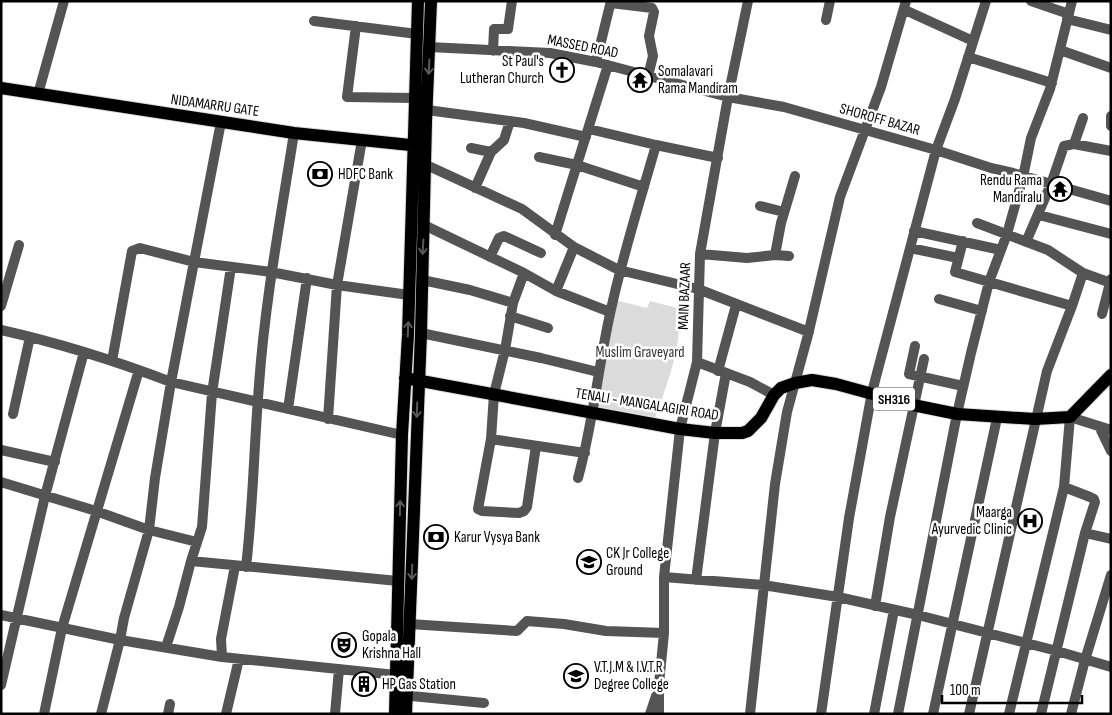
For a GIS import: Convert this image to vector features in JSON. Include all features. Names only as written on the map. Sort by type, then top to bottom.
[{"type":"main road","points":[[406,714],[396,675],[402,435],[406,378],[418,1]]},
{"type":"main road","points":[[395,714],[401,695],[409,624],[420,380],[431,1]]},
{"type":"main road","name":"NIDAMARRU GATE","points":[[1,88],[294,133],[426,146]]},
{"type":"main road","points":[[1070,417],[1111,374]]},
{"type":"main road","name":"TENALI - MANGALAGIRI ROAD","points":[[406,378],[680,429],[715,433],[742,433],[748,431],[761,418],[774,395]]},
{"type":"main road","name":"SH316","points":[[774,395],[782,388],[812,380],[872,392],[913,405],[957,414],[997,418],[1035,419],[1070,417]]},
{"type":"street","points":[[38,94],[64,1]]},
{"type":"street","points":[[493,51],[494,29],[508,29],[512,1]]},
{"type":"street","name":"MAIN BAZAAR","points":[[659,714],[659,684],[664,633],[664,577],[680,429],[697,362],[700,254],[728,97],[748,1]]},
{"type":"street","points":[[826,20],[830,1]]},
{"type":"street","points":[[820,714],[849,518],[872,392],[936,150],[986,1]]},
{"type":"street","points":[[1031,1],[1068,17],[1111,30]]},
{"type":"street","points":[[898,714],[963,386],[989,282],[1007,234],[1023,177],[1031,138],[1046,103],[1072,1]]},
{"type":"street","points":[[596,62],[611,2],[652,8],[654,12],[650,36],[653,56],[648,76]]},
{"type":"street","points":[[750,714],[779,456],[787,412],[809,332],[840,197],[881,87],[905,6],[973,41]]},
{"type":"street","points":[[314,21],[417,34]]},
{"type":"street","points":[[356,26],[347,97],[414,98]]},
{"type":"street","name":"MASSED ROAD","points":[[430,47],[550,53],[596,62],[728,97]]},
{"type":"street","points":[[1060,50],[1111,68]]},
{"type":"street","points":[[968,57],[1052,82]]},
{"type":"street","points":[[555,235],[608,65]]},
{"type":"street","name":"SHOROFF BAZAR","points":[[728,97],[784,107],[865,129],[894,140],[936,150],[969,162],[1111,201]]},
{"type":"street","points":[[427,110],[588,133],[718,158]]},
{"type":"street","points":[[1111,116],[1111,126]]},
{"type":"street","points":[[1074,144],[1082,118]]},
{"type":"street","points":[[475,188],[491,152],[504,140],[510,121]]},
{"type":"street","points":[[101,714],[124,618],[149,530],[155,478],[171,382],[221,122]]},
{"type":"street","points":[[246,567],[252,521],[258,402],[271,272],[294,133]]},
{"type":"street","points":[[328,419],[337,285],[362,140]]},
{"type":"street","points":[[1026,242],[1039,215],[1064,146],[1074,144],[1111,151]]},
{"type":"street","points":[[578,478],[593,412],[598,372],[610,312],[620,270],[656,145]]},
{"type":"street","points":[[471,148],[491,152]]},
{"type":"street","points":[[539,157],[577,165],[644,187]]},
{"type":"street","points":[[412,160],[425,164],[522,209],[555,235],[574,247],[620,270],[698,289],[809,332]]},
{"type":"street","points":[[775,255],[784,212],[795,176]]},
{"type":"street","points":[[760,206],[784,212]]},
{"type":"street","points":[[1039,215],[1111,234]]},
{"type":"street","points":[[977,224],[1048,250],[1083,273],[1110,281],[1102,314]]},
{"type":"street","points":[[424,225],[524,273],[556,291],[610,312]]},
{"type":"street","points":[[914,230],[1001,250]]},
{"type":"street","points":[[490,257],[499,238],[504,236],[541,253]]},
{"type":"street","points":[[963,241],[955,272],[1072,306]]},
{"type":"street","points":[[1,306],[19,245]]},
{"type":"street","points":[[556,291],[574,247]]},
{"type":"street","points":[[112,361],[132,251],[140,248],[194,262],[271,272],[337,285],[409,295]]},
{"type":"street","points":[[910,248],[958,258]]},
{"type":"street","points":[[700,254],[748,258],[775,255],[789,256]]},
{"type":"street","points":[[166,647],[202,527],[212,393],[231,267]]},
{"type":"street","points":[[524,273],[513,303],[505,350],[494,394],[491,439],[477,505],[478,509],[482,511],[519,513],[524,511],[527,507],[536,446]]},
{"type":"street","points":[[969,714],[1047,371],[1083,273]]},
{"type":"street","points":[[288,409],[308,278]]},
{"type":"street","points":[[422,280],[470,290],[513,303]]},
{"type":"street","points":[[939,298],[982,311]]},
{"type":"street","points":[[696,580],[722,372],[736,305]]},
{"type":"street","points":[[510,316],[548,328]]},
{"type":"street","points":[[1,330],[30,336],[84,352],[171,382],[212,393],[402,435]]},
{"type":"street","points":[[421,333],[598,372]]},
{"type":"street","points":[[13,414],[30,336]]},
{"type":"street","points":[[915,346],[909,374],[963,386]]},
{"type":"street","points":[[1,685],[45,496],[84,352]]},
{"type":"street","points":[[875,606],[890,517],[924,359]]},
{"type":"street","points":[[697,362],[750,382],[774,395]]},
{"type":"street","points":[[44,714],[62,628],[139,370]]},
{"type":"street","points":[[1009,714],[1064,487],[1070,417],[1111,430]]},
{"type":"street","points":[[933,714],[997,418]]},
{"type":"street","points":[[1099,426],[1111,451]]},
{"type":"street","points":[[491,439],[585,453]]},
{"type":"street","points":[[1,450],[55,462]]},
{"type":"street","points":[[1,482],[96,511],[149,530],[197,542]]},
{"type":"street","points":[[1041,714],[1094,499],[1064,487]]},
{"type":"street","points":[[1085,533],[1111,539]]},
{"type":"street","points":[[191,561],[398,581]]},
{"type":"street","points":[[222,657],[221,639],[234,566]]},
{"type":"street","points":[[1071,714],[1111,575]]},
{"type":"street","points":[[664,577],[763,585],[838,597],[918,615],[1111,667]]},
{"type":"street","points":[[874,714],[894,610]]},
{"type":"street","points":[[1,616],[120,640],[222,657],[396,675]]},
{"type":"street","points":[[409,624],[518,631],[527,621],[564,624],[606,631],[664,633]]},
{"type":"street","points":[[226,714],[239,659]]},
{"type":"street","points":[[335,714],[339,669]]},
{"type":"street","points":[[650,714],[659,684]]},
{"type":"street","points":[[401,695],[484,703]]},
{"type":"green space","name":"Muslim Graveyard","points":[[615,300],[647,308],[650,301],[677,308],[679,321],[676,349],[669,378],[655,418],[595,406]]},
{"type":"place","name":"St Paul's Lutheran Church","points":[[562,70]]},
{"type":"place","name":"Somalavari Rama Mandiram","points":[[640,80]]},
{"type":"place","name":"HDFC Bank","points":[[320,174]]},
{"type":"place","name":"Rendu Rama Mandiralu","points":[[1060,189]]},
{"type":"place","name":"Maarga Ayurvedic Clinic","points":[[1030,521]]},
{"type":"place","name":"Karur Vysya Bank","points":[[436,537]]},
{"type":"place","name":"CK Jr College Ground","points":[[589,562]]},
{"type":"place","name":"Gopala Krishna Hall","points":[[344,645]]},
{"type":"place","name":"V.T.J.M & I.V.T.R Degree College","points":[[576,676]]},
{"type":"place","name":"HP Gas Station","points":[[364,684]]}]
